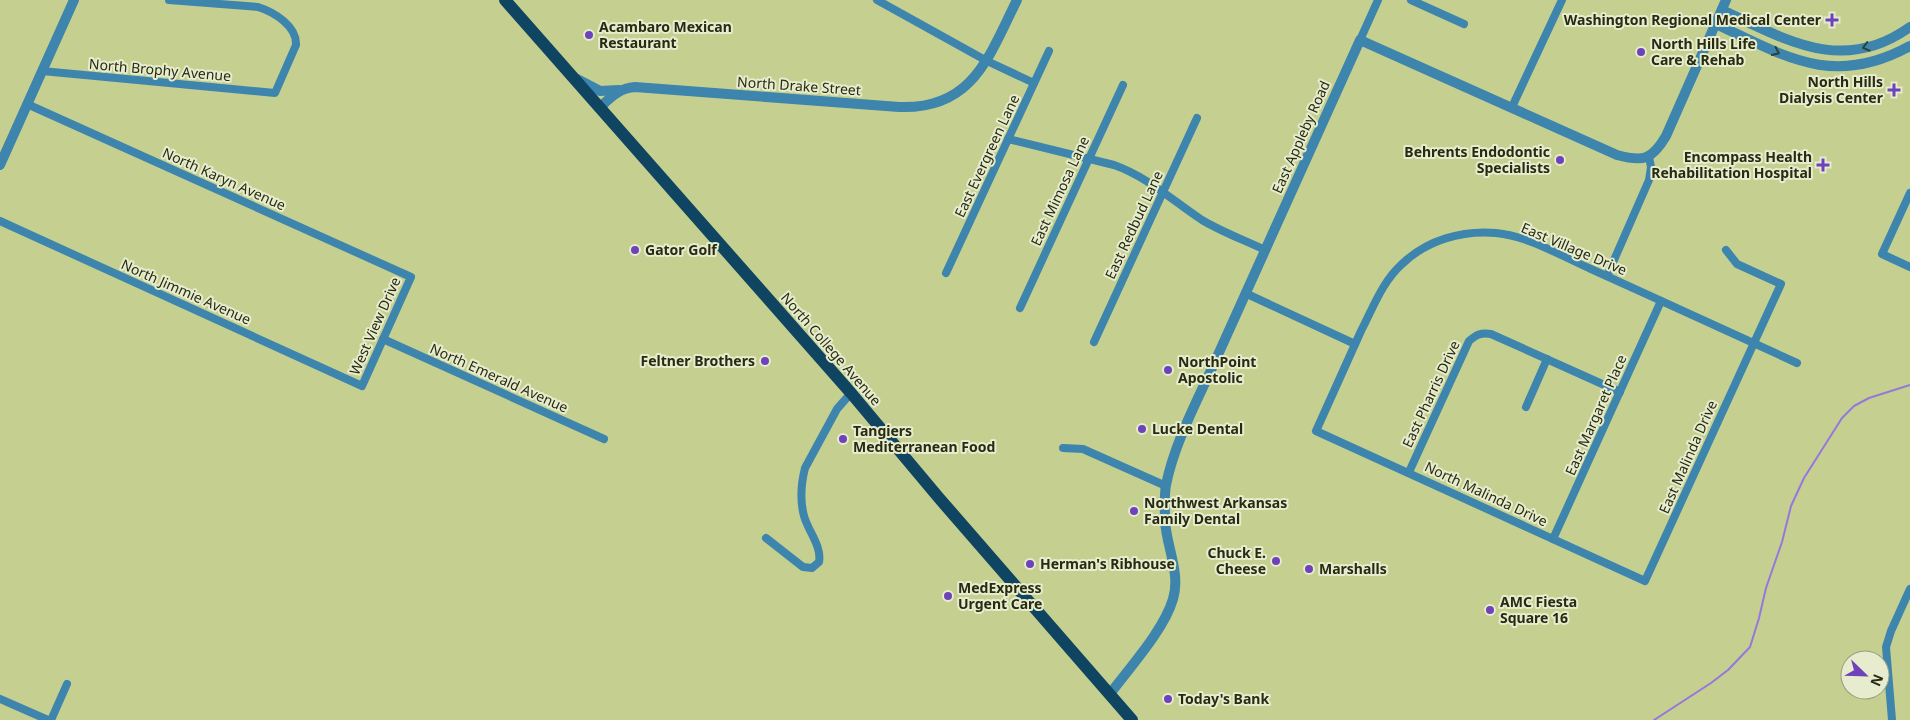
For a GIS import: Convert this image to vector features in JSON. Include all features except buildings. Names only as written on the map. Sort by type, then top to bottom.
[{"type":"main road","name":"North College Avenue","points":[[505,0],[851,393],[944,504],[1132,720]]},
{"type":"street","points":[[0,165],[74,0]]},
{"type":"street","name":"North Brophy Avenue","points":[[42,71],[275,93],[296,45],[294,32],[290,27],[268,11],[258,7],[169,0]]},
{"type":"street","points":[[876,0],[987,61],[1034,83]]},
{"type":"street","name":"North Drake Street","points":[[570,75],[600,91],[635,87],[920,107],[937,103],[956,95],[971,82],[987,61],[1017,0]]},
{"type":"street","points":[[1378,0],[1360,40],[1617,155],[1636,159],[1649,157],[1656,152],[1666,136],[1724,5],[1794,42],[1831,51],[1850,51],[1869,47],[1886,41],[1910,27]]},
{"type":"street","points":[[1411,0],[1464,24]]},
{"type":"street","points":[[1512,107],[1562,0]]},
{"type":"street","points":[[1716,24],[1787,57],[1830,67],[1853,66],[1875,62],[1910,46]]},
{"type":"street","name":"East Appleby Road","points":[[1110,694],[1160,627],[1173,599],[1176,582],[1165,522],[1166,486],[1184,430],[1360,40]]},
{"type":"street","name":"East Evergreen Lane","points":[[946,273],[1049,51]]},
{"type":"street","name":"East Mimosa Lane","points":[[1020,308],[1123,85]]},
{"type":"street","points":[[599,108],[622,89]]},
{"type":"street","name":"North Karyn Avenue","points":[[27,104],[411,277]]},
{"type":"street","name":"East Redbud Lane","points":[[1094,342],[1197,118]]},
{"type":"street","points":[[1008,139],[1114,165],[1135,173],[1209,224],[1265,250]]},
{"type":"street","points":[[1607,276],[1649,180],[1652,167],[1649,157]]},
{"type":"street","points":[[1910,193],[1882,254],[1910,267]]},
{"type":"street","name":"North Jimmie Avenue","points":[[0,221],[362,386]]},
{"type":"street","name":"East Village Drive","points":[[1316,431],[1378,296],[1393,273],[1422,248],[1450,236],[1480,232],[1509,235],[1531,242],[1797,363]]},
{"type":"street","name":"East Malinda Drive","points":[[1645,581],[1781,284],[1737,264],[1726,250]]},
{"type":"street","name":"West View Drive","points":[[362,386],[411,277]]},
{"type":"street","points":[[1245,294],[1355,344]]},
{"type":"street","name":"East Margaret Place","points":[[1553,539],[1661,301]]},
{"type":"street","name":"East Pharris Drive","points":[[1409,472],[1469,341],[1476,335],[1491,334],[1620,392]]},
{"type":"street","name":"North Emerald Avenue","points":[[383,339],[604,439]]},
{"type":"street","points":[[1526,407],[1547,359]]},
{"type":"street","points":[[766,538],[802,567],[812,568],[819,562],[819,550],[804,517],[802,479],[805,468],[837,409],[851,393]]},
{"type":"street","name":"North Malinda Drive","points":[[1316,431],[1645,581]]},
{"type":"street","points":[[1063,448],[1083,449],[1166,486]]},
{"type":"street","points":[[1892,720],[1886,647],[1910,589]]},
{"type":"street","points":[[51,720],[67,684]]},
{"type":"street","points":[[0,699],[48,720]]},
{"type":"waterway","points":[[1654,720],[1711,683],[1728,670],[1750,647],[1791,506],[1804,478],[1842,418],[1854,406],[1869,398],[1910,385]]},
{"type":"place","name":"Washington Regional Medical Center","points":[[1832,20]]},
{"type":"place","name":"Acambaro Mexican Restaurant","points":[[589,35]]},
{"type":"place","name":"North Hills Life Care & Rehab","points":[[1641,52]]},
{"type":"place","name":"North Hills Dialysis Center","points":[[1894,90]]},
{"type":"place","name":"Behrents Endodontic Specialists","points":[[1560,160]]},
{"type":"place","name":"Encompass Health Rehabilitation Hospital","points":[[1823,165]]},
{"type":"place","name":"Gator Golf","points":[[635,250]]},
{"type":"place","name":"Feltner Brothers","points":[[765,361]]},
{"type":"place","name":"NorthPoint Apostolic","points":[[1168,370]]},
{"type":"place","name":"Lucke Dental","points":[[1142,429]]},
{"type":"place","name":"Tangiers Mediterranean Food","points":[[843,439]]},
{"type":"place","name":"Northwest Arkansas Family Dental","points":[[1134,511]]},
{"type":"place","name":"Chuck E. Cheese","points":[[1276,561]]},
{"type":"place","name":"Herman's Ribhouse","points":[[1030,564]]},
{"type":"place","name":"Marshalls","points":[[1309,569]]},
{"type":"place","name":"MedExpress Urgent Care","points":[[948,596]]},
{"type":"place","name":"AMC Fiesta Square 16","points":[[1490,610]]},
{"type":"place","name":"Today's Bank","points":[[1168,699]]}]
